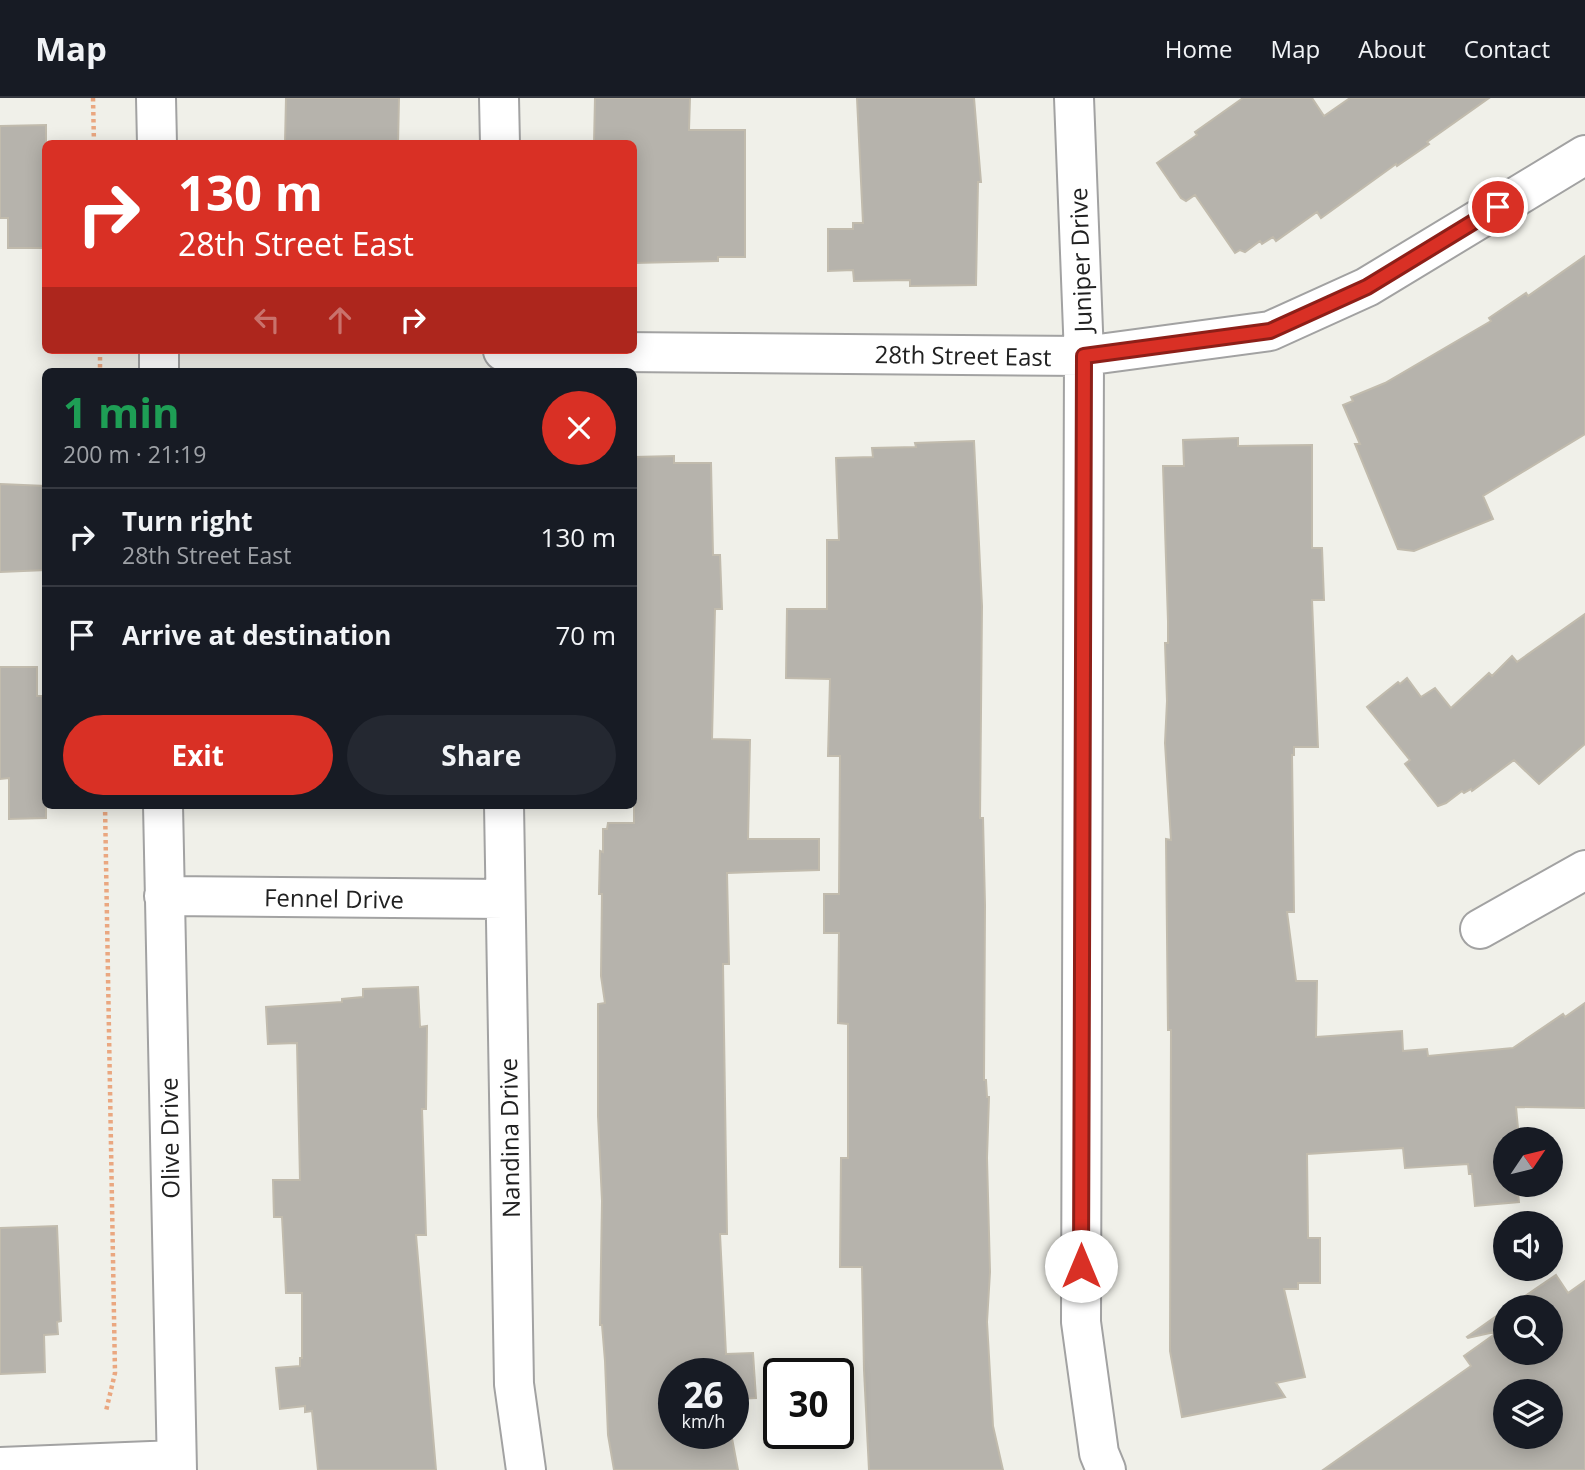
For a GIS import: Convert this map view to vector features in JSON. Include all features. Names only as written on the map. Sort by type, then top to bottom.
[{"type":"street","points":[[156,98],[157,140]]},
{"type":"street","points":[[499,98],[500,140]]},
{"type":"street","name":"Juniper Drive","points":[[1074,98],[1084,356],[1081,1322],[1100,1453],[1106,1470]]},
{"type":"street","name":"28th Street East","points":[[637,351],[1084,356],[1270,331],[1367,287],[1585,155]]},
{"type":"street","name":"Olive Drive","points":[[163,809],[176,1465]]},
{"type":"street","name":"Nandina Drive","points":[[504,809],[514,1384],[526,1470]]},
{"type":"street","points":[[1480,929],[1585,870]]},
{"type":"street","name":"Fennel Drive","points":[[164,896],[504,899]]},
{"type":"street","points":[[0,1467],[176,1465]]},
{"type":"path","points":[[93,98],[94,140]]},
{"type":"path","points":[[105,809],[114,1373],[106,1411]]},
{"type":"building","points":[[286,98],[399,98],[398,140],[285,140]]},
{"type":"building","points":[[595,98],[690,98],[689,130],[745,130],[745,257],[718,257],[718,261],[637,263],[637,140],[594,140]]},
{"type":"building","points":[[857,98],[974,98],[981,182],[978,182],[976,285],[910,286],[910,280],[854,281],[853,270],[828,271],[828,229],[853,229],[853,223],[863,223]]},
{"type":"building","points":[[1243,98],[1312,98],[1324,116],[1350,98],[1489,98],[1427,142],[1429,144],[1397,166],[1396,164],[1321,218],[1317,212],[1276,241],[1273,237],[1262,244],[1260,241],[1245,252],[1240,250],[1235,253],[1195,195],[1186,201],[1181,198],[1157,163]]},
{"type":"building","points":[[46,125],[46,140],[42,140],[42,248],[8,248],[8,218],[0,218],[0,126]]},
{"type":"building","points":[[1585,256],[1585,434],[1483,496],[1493,519],[1414,551],[1398,549],[1355,444],[1360,444],[1343,405],[1353,401],[1351,397],[1385,383],[1491,321],[1489,318],[1526,293],[1528,296]]},
{"type":"building","points":[[1238,438],[1238,446],[1312,445],[1312,548],[1322,548],[1324,600],[1312,600],[1318,747],[1294,747],[1292,755],[1294,912],[1287,912],[1296,981],[1317,981],[1316,1037],[1402,1031],[1403,1051],[1427,1049],[1428,1056],[1513,1048],[1563,1014],[1565,1017],[1585,1003],[1585,1108],[1516,1107],[1518,1127],[1493,1127],[1493,1197],[1518,1197],[1519,1202],[1475,1206],[1472,1174],[1469,1174],[1468,1164],[1405,1168],[1403,1148],[1307,1154],[1308,1238],[1320,1238],[1320,1283],[1298,1283],[1298,1289],[1284,1289],[1305,1377],[1276,1383],[1285,1397],[1182,1417],[1170,1351],[1171,1030],[1168,1030],[1166,839],[1171,840],[1165,743],[1165,643],[1168,643],[1168,621],[1163,466],[1184,466],[1183,440]]},
{"type":"building","points":[[974,441],[982,606],[980,818],[983,818],[985,905],[984,1080],[989,1097],[987,1158],[990,1272],[987,1322],[993,1426],[1003,1470],[869,1470],[862,1267],[840,1267],[841,1158],[848,1158],[848,1024],[838,1023],[839,933],[824,933],[824,894],[839,894],[840,756],[828,756],[830,679],[786,678],[787,609],[827,609],[827,540],[839,540],[836,458],[873,457],[872,448]]},
{"type":"building","points":[[674,456],[674,463],[711,463],[713,555],[720,555],[722,609],[715,609],[712,739],[750,740],[748,839],[819,839],[819,870],[727,873],[729,964],[723,964],[727,1234],[720,1234],[726,1354],[753,1353],[756,1398],[749,1398],[749,1358],[658,1358],[658,1449],[734,1449],[738,1470],[614,1470],[608,1435],[605,1361],[600,1325],[602,1201],[598,1116],[598,1004],[605,1003],[601,976],[600,851],[603,852],[603,829],[607,829],[608,823],[634,823],[634,809],[637,809],[637,457]]},
{"type":"building","points":[[0,484],[42,486],[42,570],[0,572]]},
{"type":"building","points":[[1585,614],[1585,744],[1539,784],[1514,760],[1472,791],[1462,791],[1438,806],[1405,764],[1410,760],[1367,707],[1407,678],[1421,697],[1435,688],[1451,708],[1489,673],[1492,676],[1512,656],[1517,662]]},
{"type":"building","points":[[0,667],[37,667],[37,696],[42,696],[42,809],[46,809],[46,818],[9,819],[9,778],[0,779]]},
{"type":"building","points":[[418,987],[420,1027],[427,1026],[426,1109],[422,1109],[426,1235],[416,1235],[436,1470],[318,1470],[312,1411],[305,1412],[305,1406],[280,1409],[276,1368],[300,1366],[302,1358],[302,1293],[286,1293],[282,1217],[274,1217],[273,1180],[300,1180],[297,1043],[268,1044],[266,1007],[342,1002],[342,999],[363,997],[363,989]]},
{"type":"building","points":[[57,1226],[61,1321],[57,1322],[58,1334],[44,1335],[45,1372],[0,1374],[0,1228]]},
{"type":"building","points":[[1547,1281],[1560,1281],[1568,1293],[1585,1281],[1585,1470],[1323,1470],[1471,1366],[1464,1356],[1493,1335],[1493,1365],[1563,1365],[1563,1295],[1527,1295]]},
{"type":"building","points":[[1493,1319],[1493,1332],[1467,1337]]},
{"type":"route","points":[[1081,1266],[1084,356],[1270,331],[1367,287],[1498,207]]}]
